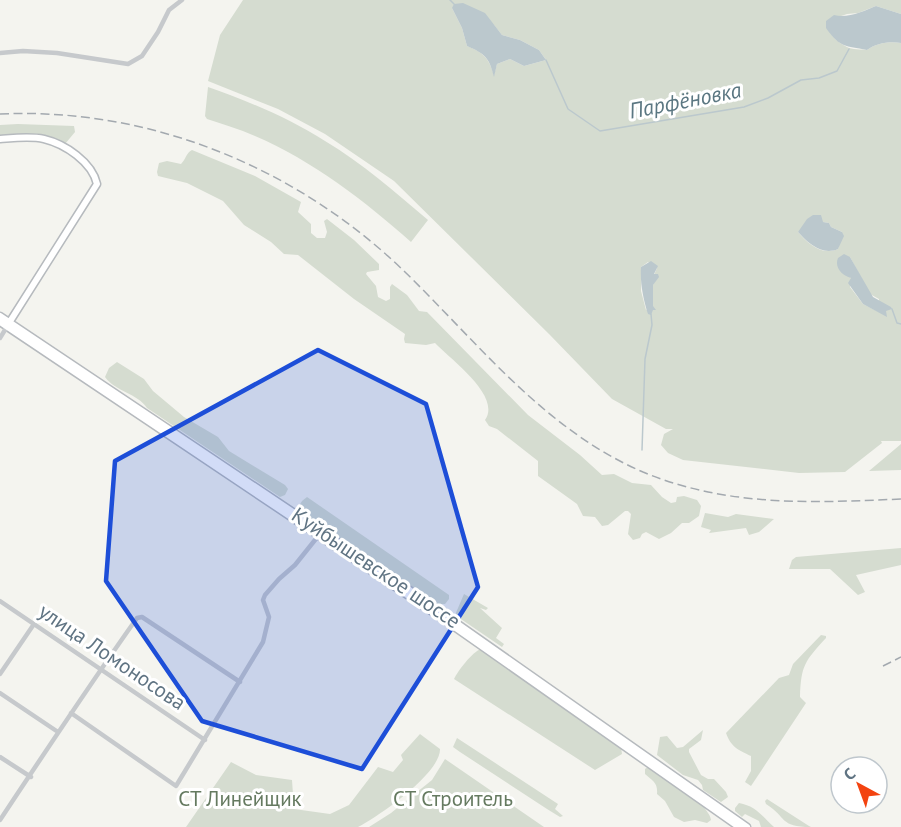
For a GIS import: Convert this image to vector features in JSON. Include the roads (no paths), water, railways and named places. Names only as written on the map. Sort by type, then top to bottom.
[{"type":"main road","points":[[0,139],[31,138],[58,145],[91,169],[97,184],[8,325]]},
{"type":"main road","name":"Куйбышевское шоссе","points":[[0,316],[8,325],[458,629],[739,827]]},
{"type":"main road","name":"Куйбышевское шоссе","points":[[0,322],[8,325],[417,595],[747,827]]},
{"type":"street","points":[[0,53],[23,51],[57,53],[128,64],[141,56],[158,32],[169,10],[182,0]]},
{"type":"street","points":[[0,338],[8,325]]},
{"type":"street","points":[[71,713],[176,786],[263,642],[269,617],[263,600],[265,595],[295,565],[319,535]]},
{"type":"street","name":"улица Ломоносова","points":[[0,601],[205,740]]},
{"type":"street","points":[[0,820],[137,618],[142,617],[240,682]]},
{"type":"street","points":[[0,674],[34,624]]},
{"type":"street","points":[[0,693],[58,732]]},
{"type":"street","points":[[0,757],[31,777]]},
{"type":"waterway","name":"Парфёновка","points":[[450,0],[454,4]]},
{"type":"waterway","name":"Парфёновка","points":[[546,60],[568,109],[600,131],[744,107],[768,98],[801,80],[819,78],[837,71],[849,49]]},
{"type":"waterway","points":[[892,309],[897,323],[901,324]]},
{"type":"waterway","points":[[642,450],[645,359],[652,325],[651,314]]},
{"type":"railway","points":[[0,114],[56,115],[112,121],[166,133],[219,151],[269,174],[318,202],[363,235],[405,272],[487,356],[544,409],[575,433],[643,472],[706,492],[738,497],[802,501],[901,499]]},
{"type":"railway","points":[[883,666],[901,657]]},
{"type":"park label","name":"СТ Линейщик","points":[[240,799]]},
{"type":"park label","name":"СТ Строитель","points":[[453,799]]}]
